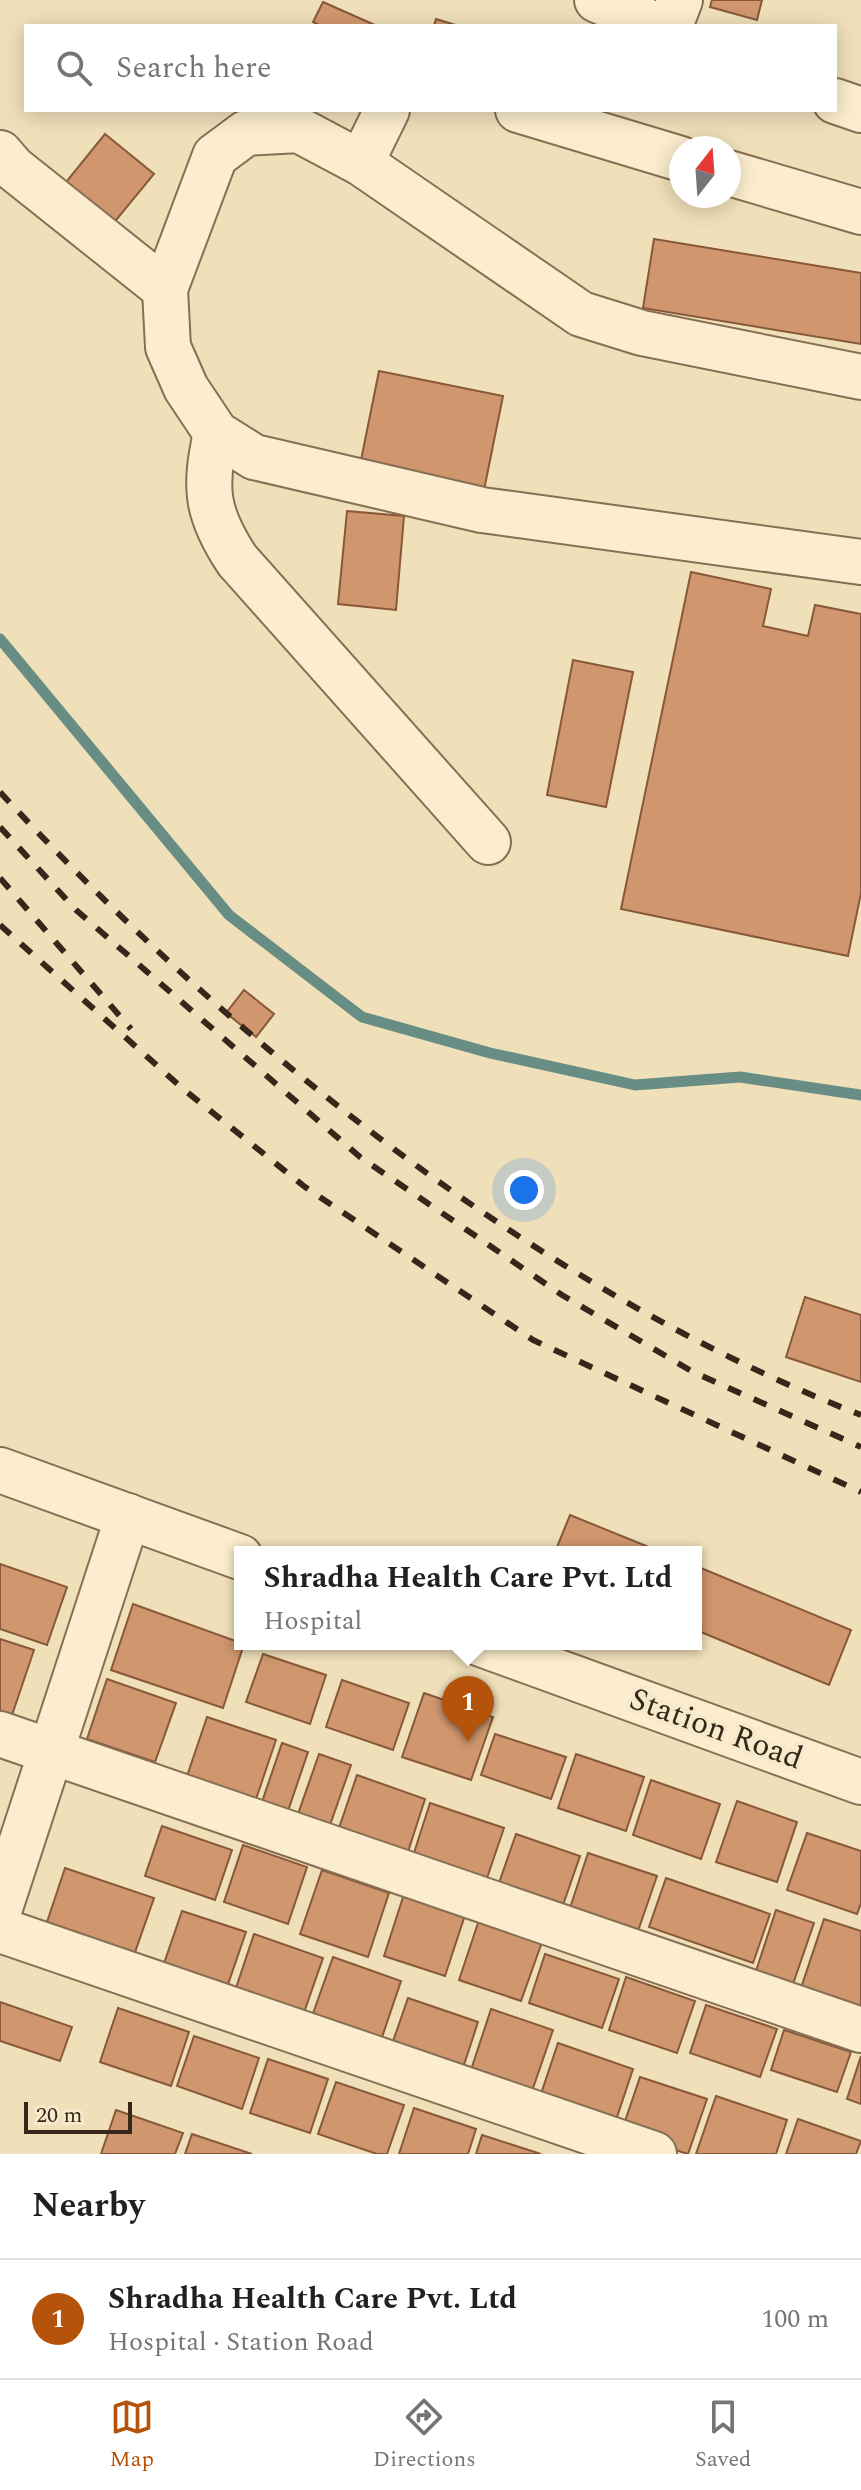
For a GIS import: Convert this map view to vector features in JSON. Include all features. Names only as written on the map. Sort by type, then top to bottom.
[{"type":"street","points":[[597,0],[653,24]]},
{"type":"street","points":[[671,24],[680,0]]},
{"type":"street","points":[[837,102],[861,110]]},
{"type":"street","points":[[361,163],[386,112]]},
{"type":"street","points":[[525,112],[669,155]]},
{"type":"street","points":[[861,377],[642,333],[581,314],[361,163],[299,130],[246,133],[215,156],[165,289],[168,347],[186,388],[216,433],[254,457],[482,510],[861,562]]},
{"type":"street","points":[[0,153],[13,168],[165,289]]},
{"type":"street","points":[[741,177],[861,212]]},
{"type":"street","points":[[216,433],[209,468],[210,500],[216,527],[237,560],[488,842]]},
{"type":"street","points":[[0,1470],[234,1555]]},
{"type":"street","points":[[0,1908],[128,1516]]},
{"type":"street","name":"Station Road","points":[[498,1650],[861,1782]]},
{"type":"street","points":[[0,1734],[861,2030]]},
{"type":"street","points":[[0,1930],[654,2154]]},
{"type":"building","points":[[712,0],[762,0],[757,20],[710,7]]},
{"type":"building","points":[[323,2],[372,24],[317,24],[313,22]]},
{"type":"building","points":[[436,19],[452,24],[435,24]]},
{"type":"building","points":[[105,134],[154,174],[107,231],[58,192]]},
{"type":"building","points":[[654,239],[861,273],[861,344],[643,308]]},
{"type":"building","points":[[379,371],[503,396],[482,500],[358,475]]},
{"type":"building","points":[[347,511],[404,516],[396,610],[338,604]]},
{"type":"building","points":[[691,572],[771,589],[763,626],[808,636],[815,605],[861,614],[861,893],[848,956],[621,909]]},
{"type":"building","points":[[573,660],[633,672],[606,807],[547,795]]},
{"type":"building","points":[[244,990],[274,1014],[256,1037],[226,1013]]},
{"type":"building","points":[[805,1297],[861,1315],[861,1382],[786,1357]]},
{"type":"building","points":[[570,1515],[646,1546],[557,1546]]},
{"type":"building","points":[[0,1564],[67,1587],[47,1645],[0,1629]]},
{"type":"building","points":[[702,1568],[851,1630],[829,1685],[702,1632]]},
{"type":"building","points":[[133,1604],[234,1640],[234,1650],[242,1650],[223,1708],[111,1670]]},
{"type":"building","points":[[0,1639],[34,1650],[9,1724],[0,1721]]},
{"type":"building","points":[[263,1654],[326,1675],[310,1724],[246,1702]]},
{"type":"building","points":[[107,1679],[176,1703],[155,1762],[87,1739]]},
{"type":"building","points":[[342,1680],[409,1703],[393,1750],[326,1727]]},
{"type":"building","points":[[424,1693],[493,1717],[471,1780],[402,1757]]},
{"type":"building","points":[[207,1717],[276,1740],[254,1805],[185,1782]]},
{"type":"building","points":[[495,1734],[566,1757],[551,1799],[481,1775]]},
{"type":"building","points":[[282,1743],[308,1752],[288,1811],[262,1802]]},
{"type":"building","points":[[319,1754],[351,1765],[329,1828],[297,1817]]},
{"type":"building","points":[[576,1754],[644,1777],[626,1831],[558,1808]]},
{"type":"building","points":[[357,1775],[425,1799],[406,1858],[337,1834]]},
{"type":"building","points":[[651,1780],[720,1804],[701,1859],[633,1835]]},
{"type":"building","points":[[737,1801],[797,1822],[777,1882],[716,1862]]},
{"type":"building","points":[[430,1803],[504,1828],[486,1881],[413,1856]]},
{"type":"building","points":[[162,1826],[232,1850],[215,1900],[145,1876]]},
{"type":"building","points":[[807,1833],[861,1851],[861,1903],[857,1914],[787,1890]]},
{"type":"building","points":[[516,1834],[580,1856],[563,1905],[499,1883]]},
{"type":"building","points":[[243,1845],[307,1867],[288,1924],[224,1902]]},
{"type":"building","points":[[588,1853],[657,1876],[638,1931],[570,1908]]},
{"type":"building","points":[[65,1868],[154,1898],[133,1958],[45,1928]]},
{"type":"building","points":[[322,1870],[389,1893],[368,1957],[300,1934]]},
{"type":"building","points":[[666,1878],[770,1914],[753,1963],[649,1927]]},
{"type":"building","points":[[405,1891],[466,1912],[445,1976],[384,1956]]},
{"type":"building","points":[[776,1910],[814,1923],[793,1984],[756,1971]]},
{"type":"building","points":[[182,1911],[246,1932],[224,1996],[160,1975]]},
{"type":"building","points":[[824,1919],[861,1931],[861,2009],[801,1988]]},
{"type":"building","points":[[479,1920],[542,1942],[521,2001],[459,1980]]},
{"type":"building","points":[[254,1934],[323,1958],[300,2024],[232,2000]]},
{"type":"building","points":[[545,1954],[619,1979],[602,2028],[529,2003]]},
{"type":"building","points":[[333,1957],[401,1981],[378,2049],[309,2025]]},
{"type":"building","points":[[626,1977],[695,2001],[677,2053],[609,2030]]},
{"type":"building","points":[[408,1998],[478,2022],[461,2074],[390,2050]]},
{"type":"building","points":[[0,2002],[72,2027],[60,2061],[0,2041]]},
{"type":"building","points":[[706,2005],[777,2029],[760,2077],[690,2053]]},
{"type":"building","points":[[118,2008],[189,2032],[171,2086],[100,2062]]},
{"type":"building","points":[[491,2009],[553,2030],[530,2097],[469,2076]]},
{"type":"building","points":[[784,2030],[851,2052],[837,2092],[771,2070]]},
{"type":"building","points":[[194,2036],[259,2058],[242,2109],[177,2086]]},
{"type":"building","points":[[558,2043],[633,2069],[616,2120],[541,2094]]},
{"type":"building","points":[[861,2056],[861,2104],[847,2099]]},
{"type":"building","points":[[268,2059],[328,2079],[310,2133],[250,2113]]},
{"type":"building","points":[[640,2077],[707,2099],[688,2154],[621,2133]]},
{"type":"building","points":[[336,2082],[404,2105],[387,2154],[377,2154],[318,2134]]},
{"type":"building","points":[[716,2096],[787,2120],[776,2154],[696,2154]]},
{"type":"building","points":[[414,2108],[476,2129],[468,2154],[399,2154]]},
{"type":"building","points":[[116,2110],[183,2133],[175,2154],[101,2154]]},
{"type":"building","points":[[798,2119],[861,2141],[856,2154],[786,2154]]},
{"type":"building","points":[[192,2134],[252,2154],[185,2154]]},
{"type":"building","points":[[482,2135],[541,2154],[476,2154]]},
{"type":"waterway","points":[[0,639],[229,915],[362,1017],[490,1053],[635,1085],[740,1077],[861,1095]]},
{"type":"railway","points":[[0,792],[90,886],[187,978],[289,1067],[397,1151],[508,1229],[623,1300],[741,1363],[861,1415]]},
{"type":"railway","points":[[0,827],[76,910],[360,1157],[562,1295],[693,1372],[861,1447]]},
{"type":"railway","points":[[0,878],[131,1029]]},
{"type":"railway","points":[[0,925],[182,1088],[305,1187],[533,1340],[861,1492]]},
{"type":"place","name":"Shradha Health Care Pvt. Ltd","points":[[468,1742]]}]
